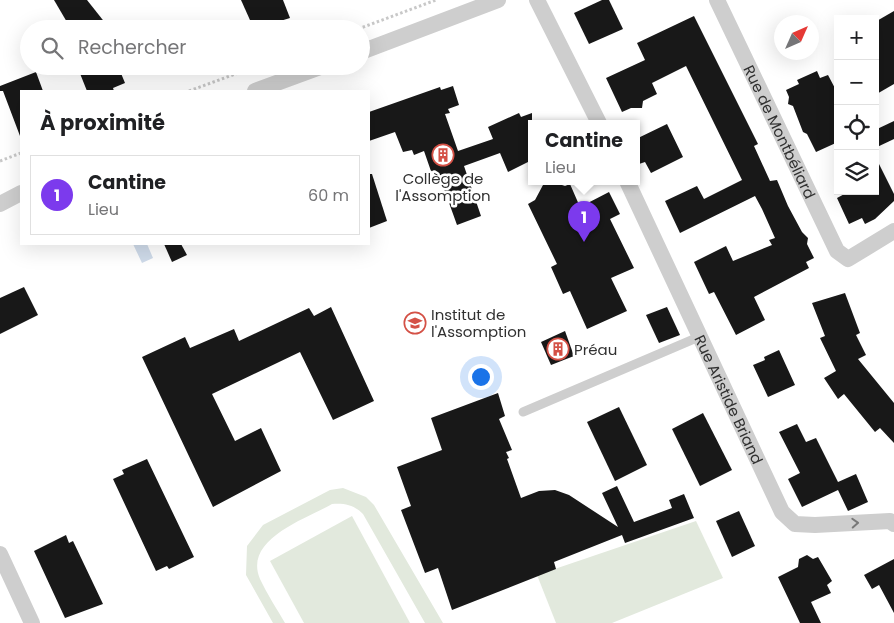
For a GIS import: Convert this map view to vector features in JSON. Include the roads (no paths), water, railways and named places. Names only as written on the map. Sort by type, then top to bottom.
[{"type":"street","points":[[370,49],[498,0]]},
{"type":"street","points":[[537,0],[597,120]]},
{"type":"street","name":"Rue de Montbéliard","points":[[717,0],[837,251],[848,259],[894,231]]},
{"type":"street","points":[[258,90],[299,75]]},
{"type":"street","name":"Rue Aristide Briand","points":[[629,185],[782,512],[795,524],[815,525],[890,521],[894,524]]},
{"type":"street","points":[[0,204],[20,194]]},
{"type":"street","points":[[0,554],[32,623]]},
{"type":"lane","points":[[523,412],[701,336]]},
{"type":"water","points":[[133,245],[147,245],[153,258],[142,263]]},
{"type":"place","name":"Collège de l'Assomption","points":[[443,155]]},
{"type":"place","name":"Cantine","points":[[584,242]]},
{"type":"place","name":"Institut de l'Assomption","points":[[415,323]]},
{"type":"place","name":"Préau","points":[[558,349]]}]
